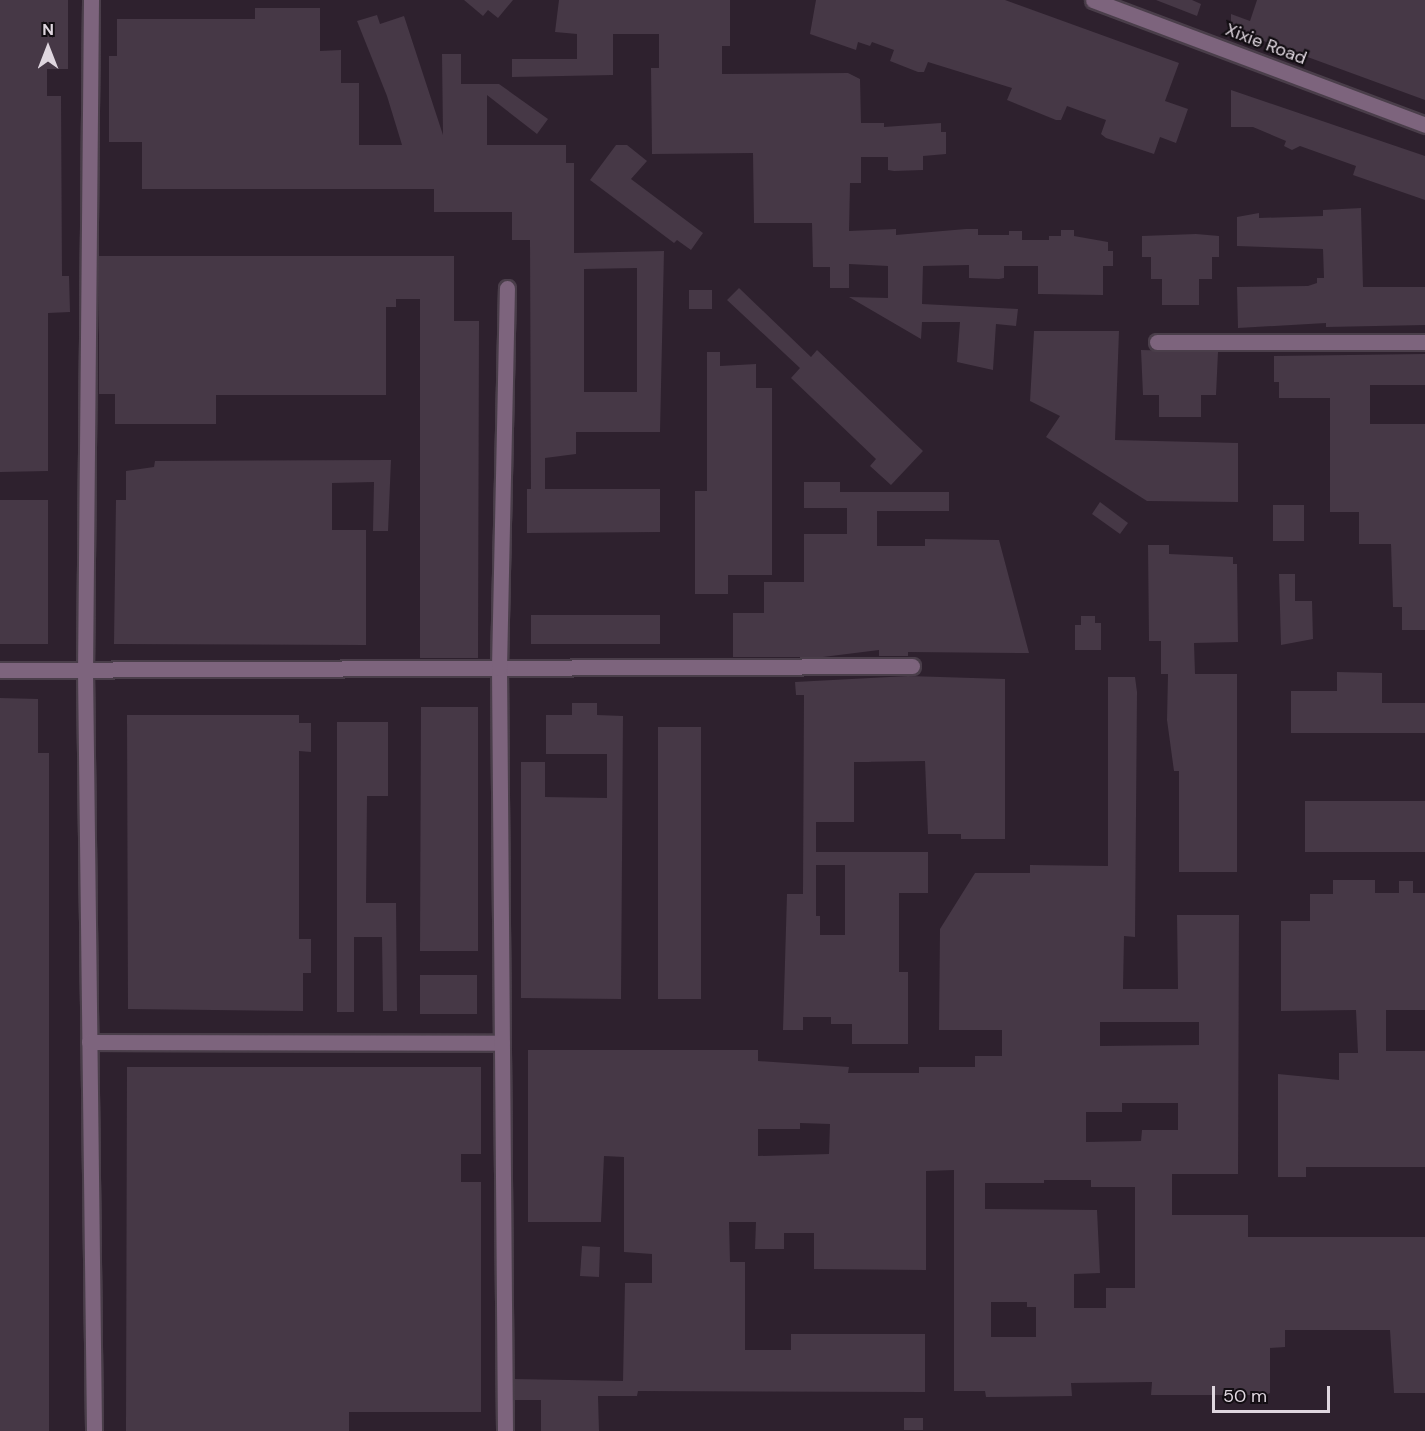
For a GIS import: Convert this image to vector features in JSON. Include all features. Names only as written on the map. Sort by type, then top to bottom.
[{"type":"street","points":[[91,0],[85,670],[94,1431]]},
{"type":"street","name":"Xixie Road","points":[[1093,0],[1425,125]]},
{"type":"street","points":[[505,1431],[499,668],[507,288]]},
{"type":"street","points":[[1157,342],[1425,342]]},
{"type":"street","points":[[0,670],[912,666]]},
{"type":"street","points":[[90,1042],[502,1043]]},
{"type":"building","points":[[0,0],[68,0],[68,69],[47,69],[47,96],[61,96],[62,276],[69,276],[70,312],[48,313],[48,471],[0,472]]},
{"type":"building","points":[[464,0],[513,0],[498,18],[488,10],[483,16]]},
{"type":"building","points":[[559,0],[730,0],[730,46],[722,46],[722,74],[848,73],[860,79],[861,123],[884,123],[884,127],[941,123],[941,132],[946,132],[946,154],[923,156],[923,170],[888,170],[888,157],[861,157],[861,183],[850,183],[849,231],[896,229],[896,235],[978,229],[978,235],[1009,235],[1009,231],[1022,231],[1022,240],[1049,240],[1049,236],[1061,236],[1061,230],[1074,230],[1074,236],[1108,242],[1108,251],[1113,251],[1113,266],[1103,266],[1103,295],[1038,294],[1038,266],[1004,266],[1004,278],[999,279],[969,278],[969,265],[923,266],[922,304],[1018,309],[1016,326],[996,324],[993,370],[957,362],[960,322],[922,322],[921,339],[849,297],[888,298],[888,266],[849,264],[849,288],[830,288],[830,267],[813,267],[812,223],[754,223],[753,153],[652,154],[651,68],[659,68],[659,34],[613,34],[613,75],[512,77],[512,59],[577,59],[577,34],[555,32]]},
{"type":"building","points":[[816,0],[1005,0],[1179,63],[1165,101],[1188,109],[1176,143],[1160,137],[1154,154],[1106,138],[1101,134],[1106,120],[1067,106],[1061,120],[1056,120],[1007,100],[1012,88],[928,62],[924,72],[918,72],[890,61],[894,50],[872,42],[870,46],[858,42],[856,50],[810,34]]},
{"type":"building","points":[[1156,0],[1192,0],[1201,4],[1197,16]]},
{"type":"building","points":[[1257,0],[1425,0],[1425,100],[1231,29],[1231,14],[1250,21]]},
{"type":"building","points":[[255,8],[320,8],[320,51],[341,50],[341,83],[359,83],[359,145],[402,145],[387,96],[357,21],[377,15],[380,24],[404,16],[443,135],[442,54],[461,54],[461,84],[499,84],[548,119],[537,134],[487,95],[487,145],[566,145],[566,163],[574,163],[574,253],[664,251],[660,432],[576,432],[576,454],[545,458],[545,489],[660,489],[660,532],[527,533],[527,489],[531,489],[530,240],[512,240],[512,212],[434,212],[434,189],[142,189],[142,142],[109,142],[109,56],[117,56],[117,19],[255,19]],"holes":[[[637,268],[637,392],[584,392],[584,269]]]},
{"type":"building","points":[[1231,90],[1425,156],[1425,200],[1353,175],[1356,166],[1300,146],[1292,150],[1284,146],[1286,141],[1253,127],[1231,127]]},
{"type":"building","points":[[616,145],[627,145],[647,161],[631,179],[703,233],[691,250],[677,240],[674,243],[590,180]]},
{"type":"building","points":[[1361,208],[1363,287],[1425,287],[1425,325],[1326,327],[1326,323],[1238,328],[1237,287],[1308,286],[1317,283],[1317,278],[1324,278],[1323,249],[1237,246],[1237,217],[1259,213],[1259,218],[1323,216],[1323,210]]},
{"type":"building","points":[[1196,234],[1219,236],[1219,257],[1212,257],[1212,279],[1199,279],[1199,305],[1162,305],[1162,279],[1151,279],[1151,257],[1142,257],[1142,236]]},
{"type":"building","points":[[99,256],[454,256],[454,321],[479,321],[478,658],[420,658],[420,299],[396,299],[396,307],[386,307],[386,395],[216,395],[216,424],[115,424],[115,394],[99,394]]},
{"type":"building","points":[[739,288],[811,357],[817,350],[923,451],[891,485],[870,466],[876,459],[791,378],[800,368],[727,300]]},
{"type":"building","points":[[689,290],[712,290],[712,309],[689,309]]},
{"type":"building","points":[[1034,331],[1119,331],[1115,440],[1238,443],[1238,502],[1147,501],[1046,437],[1060,416],[1030,401]]},
{"type":"building","points":[[1141,350],[1218,352],[1216,395],[1201,395],[1201,417],[1159,417],[1159,395],[1143,395]]},
{"type":"building","points":[[707,352],[720,352],[720,366],[756,364],[756,388],[772,388],[772,575],[728,575],[728,594],[695,594],[695,491],[707,491]]},
{"type":"building","points":[[1425,354],[1425,385],[1370,385],[1370,424],[1425,424],[1425,630],[1402,630],[1402,607],[1393,607],[1391,544],[1359,544],[1359,512],[1330,512],[1330,398],[1279,398],[1279,382],[1274,382],[1274,356]]},
{"type":"building","points":[[391,460],[388,531],[373,531],[374,482],[332,483],[332,530],[366,530],[366,645],[114,644],[116,500],[126,500],[126,471],[154,467],[155,461]]},
{"type":"building","points":[[804,482],[840,482],[840,492],[949,492],[949,511],[877,511],[877,546],[925,546],[925,539],[999,540],[1029,653],[908,652],[908,656],[879,656],[879,650],[823,657],[733,657],[733,613],[764,613],[764,582],[804,582],[804,534],[847,534],[847,508],[804,508]]},
{"type":"building","points":[[0,500],[48,500],[48,644],[0,644]]},
{"type":"building","points":[[1100,502],[1128,523],[1120,534],[1092,514]]},
{"type":"building","points":[[1273,505],[1304,505],[1304,541],[1273,541]]},
{"type":"building","points":[[1148,545],[1169,545],[1169,554],[1233,557],[1233,564],[1237,564],[1238,642],[1194,643],[1195,674],[1237,674],[1237,872],[1179,872],[1179,771],[1174,771],[1167,720],[1168,674],[1161,674],[1161,641],[1149,641]]},
{"type":"building","points":[[1279,574],[1295,574],[1295,601],[1312,601],[1313,639],[1281,645]]},
{"type":"building","points":[[531,615],[660,615],[660,644],[531,644]]},
{"type":"building","points":[[1081,616],[1095,616],[1095,623],[1101,623],[1101,650],[1075,650],[1075,625],[1081,625]]},
{"type":"building","points":[[1337,672],[1382,673],[1382,703],[1425,703],[1425,733],[1291,733],[1291,691],[1337,691]]},
{"type":"building","points":[[908,676],[1005,679],[1005,839],[961,839],[961,834],[928,834],[925,761],[854,762],[854,822],[816,822],[816,852],[928,852],[928,893],[899,893],[899,972],[908,972],[908,1044],[852,1044],[852,1024],[831,1024],[831,1017],[803,1017],[803,1030],[783,1030],[787,894],[803,894],[804,695],[796,695],[795,682]],"holes":[[[816,865],[845,865],[845,935],[820,935],[820,916],[816,916]]]},
{"type":"building","points":[[1108,677],[1135,677],[1137,692],[1135,937],[1124,936],[1123,989],[1178,989],[1177,915],[1239,915],[1238,1174],[1172,1174],[1172,1215],[1248,1215],[1248,1237],[1425,1237],[1425,1393],[1394,1393],[1390,1330],[1285,1330],[1285,1347],[1270,1348],[1270,1393],[1266,1395],[1151,1395],[1152,1382],[1071,1383],[1072,1396],[986,1397],[985,1391],[954,1391],[954,1170],[926,1171],[926,1270],[814,1269],[814,1233],[784,1233],[784,1249],[755,1249],[756,1222],[729,1222],[730,1262],[745,1262],[745,1350],[791,1350],[791,1334],[925,1334],[925,1392],[638,1391],[637,1396],[598,1396],[599,1431],[541,1431],[541,1400],[514,1400],[514,1379],[623,1381],[625,1283],[652,1283],[652,1254],[624,1252],[624,1157],[604,1156],[601,1222],[528,1222],[528,1050],[758,1050],[758,1061],[849,1067],[848,1073],[919,1073],[919,1067],[975,1067],[975,1056],[1002,1056],[1002,1030],[939,1030],[940,929],[975,873],[1030,873],[1030,865],[1108,866]],"holes":[[[1100,1022],[1199,1022],[1199,1045],[1100,1046]],[[1122,1103],[1178,1103],[1178,1130],[1142,1130],[1141,1141],[1086,1142],[1086,1112],[1122,1112]],[[800,1123],[830,1124],[829,1154],[758,1156],[758,1129],[800,1129]],[[1091,1180],[1091,1187],[1135,1187],[1135,1288],[1106,1288],[1106,1308],[1074,1308],[1074,1274],[1100,1273],[1097,1210],[985,1209],[985,1183]],[[991,1302],[1027,1302],[1027,1307],[1036,1307],[1036,1337],[991,1337]]]},
{"type":"building","points":[[0,698],[38,699],[38,753],[49,753],[49,1431],[0,1431]]},
{"type":"building","points":[[572,703],[597,703],[597,715],[623,716],[621,999],[521,998],[521,762],[545,762],[545,797],[607,798],[607,754],[546,754],[546,715],[572,715]]},
{"type":"building","points":[[421,707],[478,707],[478,951],[420,951]]},
{"type":"building","points":[[127,715],[299,715],[299,723],[311,723],[311,752],[299,751],[299,939],[311,939],[311,973],[303,973],[303,1011],[128,1009]]},
{"type":"building","points":[[337,722],[388,722],[388,796],[367,796],[366,903],[396,903],[397,1011],[383,1011],[382,937],[354,937],[354,1012],[337,1012]]},
{"type":"building","points":[[658,727],[701,727],[701,999],[658,999]]},
{"type":"building","points":[[1305,801],[1425,801],[1425,852],[1305,852]]},
{"type":"building","points":[[1333,880],[1375,880],[1375,893],[1399,893],[1399,881],[1413,881],[1413,893],[1425,893],[1425,1010],[1386,1010],[1386,1051],[1425,1051],[1425,1167],[1306,1167],[1306,1177],[1278,1177],[1278,1074],[1339,1080],[1339,1053],[1358,1053],[1356,1010],[1281,1011],[1281,921],[1310,921],[1310,894],[1333,894]]},
{"type":"building","points":[[420,975],[477,975],[477,1014],[420,1014]]},
{"type":"building","points":[[127,1067],[481,1067],[481,1154],[461,1154],[461,1182],[481,1182],[481,1412],[349,1412],[349,1431],[126,1431]]},
{"type":"building","points":[[582,1246],[600,1247],[599,1277],[580,1276]]},
{"type":"building","points":[[904,1418],[923,1418],[923,1430],[904,1430]]}]
